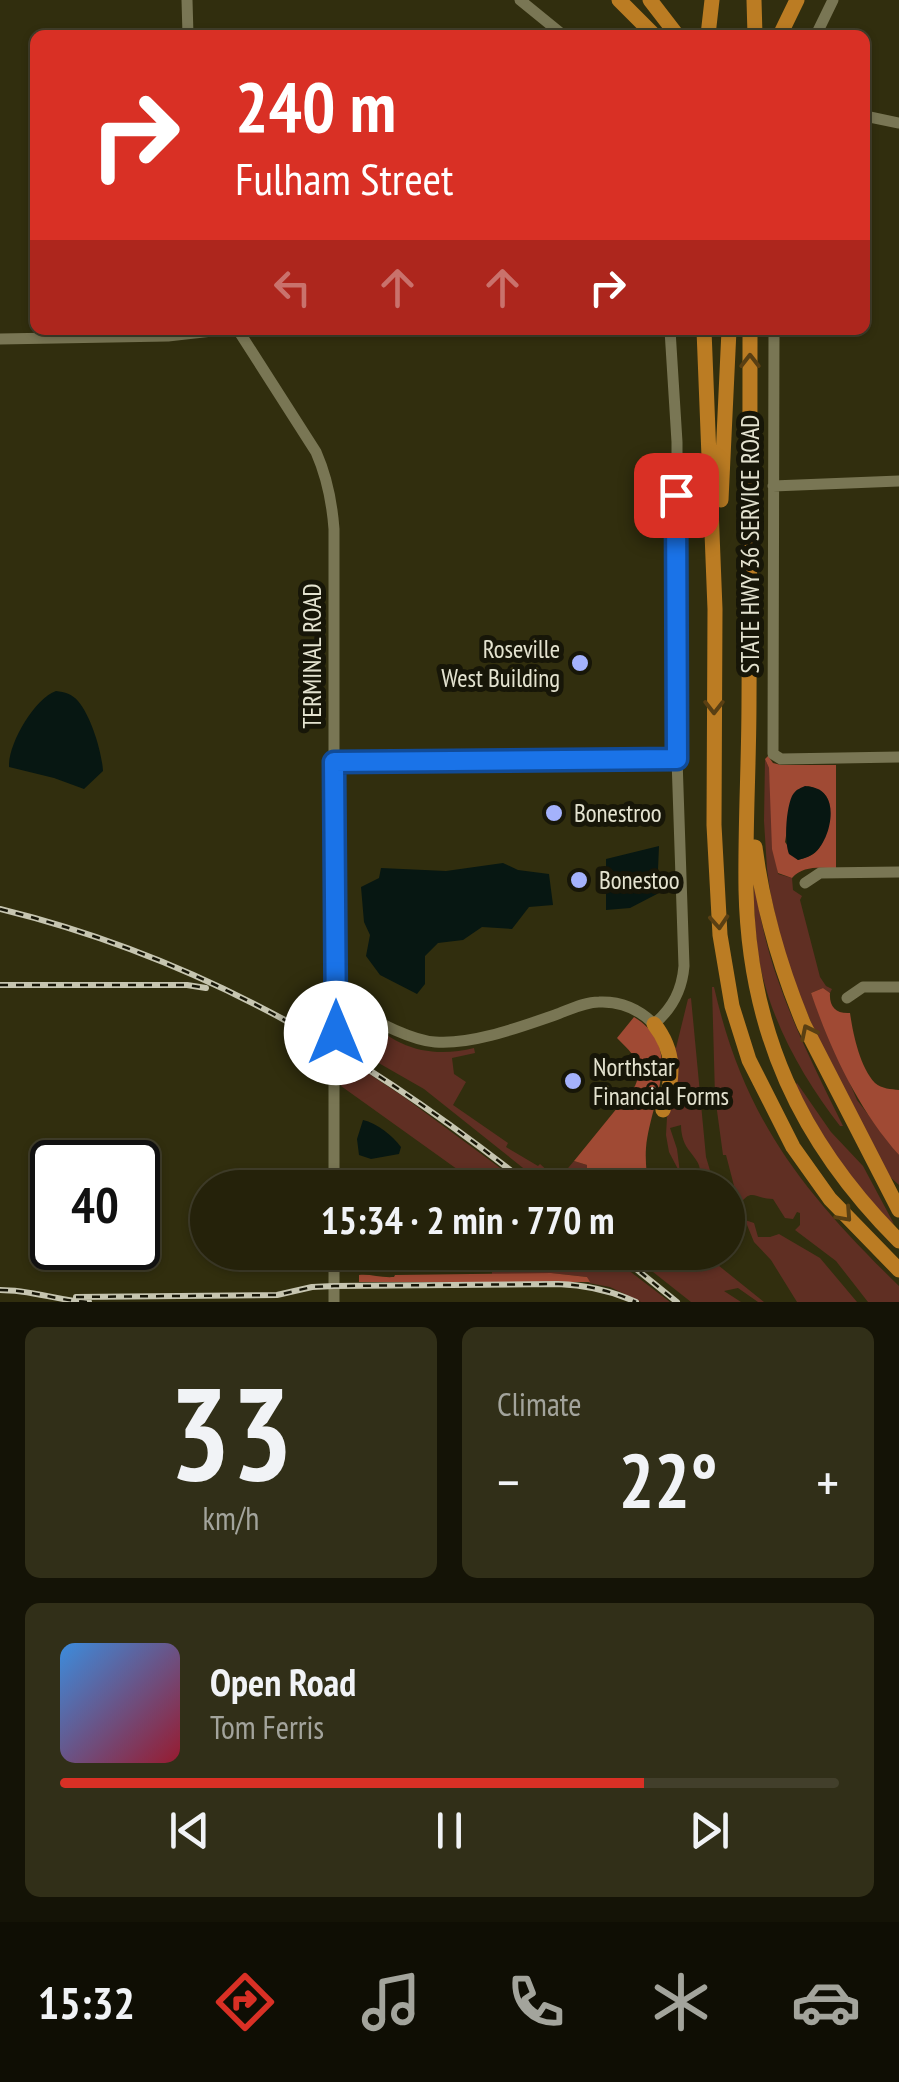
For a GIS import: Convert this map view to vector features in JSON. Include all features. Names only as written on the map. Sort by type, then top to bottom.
[{"type":"highway","points":[[619,0],[649,30]]},
{"type":"highway","points":[[650,0],[673,30]]},
{"type":"highway","points":[[709,27],[712,0]]},
{"type":"highway","points":[[754,0],[754,30]]},
{"type":"highway","points":[[782,30],[796,0]]},
{"type":"highway","points":[[704,335],[715,609]]},
{"type":"highway","points":[[728,335],[715,609],[714,825],[726,978],[738,1030],[761,1087],[793,1147],[855,1226],[899,1270]]},
{"type":"highway","points":[[750,335],[746,890],[756,982],[788,1085],[814,1137],[852,1191],[899,1241]]},
{"type":"highway","points":[[749,774],[763,899],[780,963],[804,1024],[899,1210]]},
{"type":"highway","points":[[654,1024],[666,1042],[672,1064],[671,1087],[663,1110]]},
{"type":"street","points":[[520,0],[557,30]]},
{"type":"street","points":[[819,30],[834,0]]},
{"type":"street","points":[[187,2],[188,30]]},
{"type":"street","points":[[870,117],[899,123]]},
{"type":"street","points":[[0,339],[177,335]]},
{"type":"street","name":"TERMINAL ROAD","points":[[241,335],[321,464],[334,529],[334,1170]]},
{"type":"street","points":[[336,1000],[398,1031],[432,1042],[458,1042],[592,1002],[626,1005],[654,1024],[676,998],[683,976],[677,759],[676,442],[670,335]]},
{"type":"street","name":"STATE HWY 36 SERVICE ROAD","points":[[774,335],[771,748],[781,759],[899,758]]},
{"type":"street","points":[[773,486],[899,481]]},
{"type":"street","points":[[334,762],[677,759]]},
{"type":"street","points":[[804,883],[820,873],[899,872]]},
{"type":"street","points":[[846,998],[863,988],[899,987]]},
{"type":"street","points":[[336,1033],[348,1020],[366,1014]]},
{"type":"street","points":[[334,1270],[334,1302]]},
{"type":"shaded area","points":[[56,691],[78,701],[98,744],[103,771],[84,789],[9,767],[24,723],[39,703]]},
{"type":"shaded area","points":[[768,756],[781,765],[836,765],[836,868],[807,869],[792,878],[778,873],[772,849],[769,768],[765,759]],"holes":[[[801,789],[816,789],[829,804],[824,836],[815,853],[798,860],[785,842],[790,806]]]},
{"type":"shaded area","points":[[765,759],[778,874],[792,878],[793,890],[802,896],[820,977],[832,989],[830,993],[823,988],[811,993],[857,1100],[899,1155],[899,1185],[881,1169],[787,966],[767,869]]},
{"type":"shaded area","points":[[805,786],[824,793],[831,810],[826,836],[818,850],[798,860],[787,848],[787,817],[792,796]]},
{"type":"shaded area","points":[[659,846],[657,894],[630,908],[606,910],[606,859]]},
{"type":"shaded area","points":[[503,863],[518,870],[549,874],[553,905],[529,907],[512,929],[482,927],[463,940],[438,943],[425,956],[425,984],[417,994],[380,975],[366,956],[370,935],[364,922],[361,887],[379,878],[381,868],[446,871]]},
{"type":"shaded area","points":[[753,876],[763,930],[779,983],[843,1126],[812,1086],[786,1041],[767,994],[757,945]]},
{"type":"shaded area","points":[[712,987],[742,1077],[782,1152],[834,1219],[899,1286],[899,1302],[868,1302],[836,1261],[795,1230],[800,1225],[800,1213],[793,1219],[785,1218],[773,1199],[754,1195],[745,1198],[745,1170],[730,1170],[723,1155],[715,1096]]},
{"type":"shaded area","points":[[823,988],[830,993],[834,1009],[850,1013],[858,1050],[875,1083],[899,1090],[899,1155],[858,1099],[837,1058],[811,993]]},
{"type":"shaded area","points":[[691,998],[710,1170],[699,1170],[681,1125],[670,1128],[678,1170],[666,1135],[677,1086],[675,1047]]},
{"type":"shaded area","points":[[634,1017],[650,1030],[662,1060],[646,1148],[647,1170],[587,1170],[587,1165],[574,1161],[638,1078],[638,1065],[617,1038]]},
{"type":"shaded area","points":[[350,1025],[368,1025],[401,1043],[428,1051],[474,1048],[475,1053],[452,1058],[454,1074],[466,1082],[453,1105],[508,1143],[506,1147],[547,1170],[526,1170],[424,1089],[342,1042]]},
{"type":"shaded area","points":[[342,1056],[503,1170],[458,1170],[341,1086]]},
{"type":"shaded area","points":[[797,1083],[831,1132],[863,1166],[894,1224],[864,1196],[838,1160]]},
{"type":"shaded area","points":[[363,1120],[394,1139],[401,1147],[399,1154],[371,1159],[359,1155],[357,1139]]},
{"type":"shaded area","points":[[574,1161],[587,1165],[588,1170],[566,1170]]},
{"type":"shaded area","points":[[745,1220],[754,1223],[758,1237],[779,1234],[820,1258],[857,1302],[797,1302],[771,1260],[754,1242]]},
{"type":"shaded area","points":[[492,1270],[628,1270],[670,1302],[641,1302],[610,1287],[589,1283],[587,1277],[492,1274]]},
{"type":"shaded area","points":[[651,1270],[724,1270],[764,1302],[738,1288],[724,1291],[741,1302],[691,1302]]},
{"type":"shaded area","points":[[551,1273],[587,1277],[590,1282],[359,1282],[359,1275]]},
{"type":"railway","points":[[0,909],[146,955],[282,1018],[410,1097],[510,1170]]},
{"type":"railway","points":[[0,985],[206,988]]},
{"type":"railway","points":[[637,1270],[677,1302]]},
{"type":"railway","points":[[76,1297],[277,1295],[334,1286],[558,1284],[598,1289],[636,1302]]},
{"type":"railway","points":[[0,1290],[89,1302]]},
{"type":"place","name":"Roseville West Building","points":[[580,663]]},
{"type":"place","name":"Bonestroo","points":[[554,813]]},
{"type":"place","name":"Bonestoo","points":[[579,880]]},
{"type":"place","name":"Northstar Financial Forms","points":[[573,1081]]},
{"type":"route","points":[[336,1033],[334,762],[677,759],[676,495]]}]
